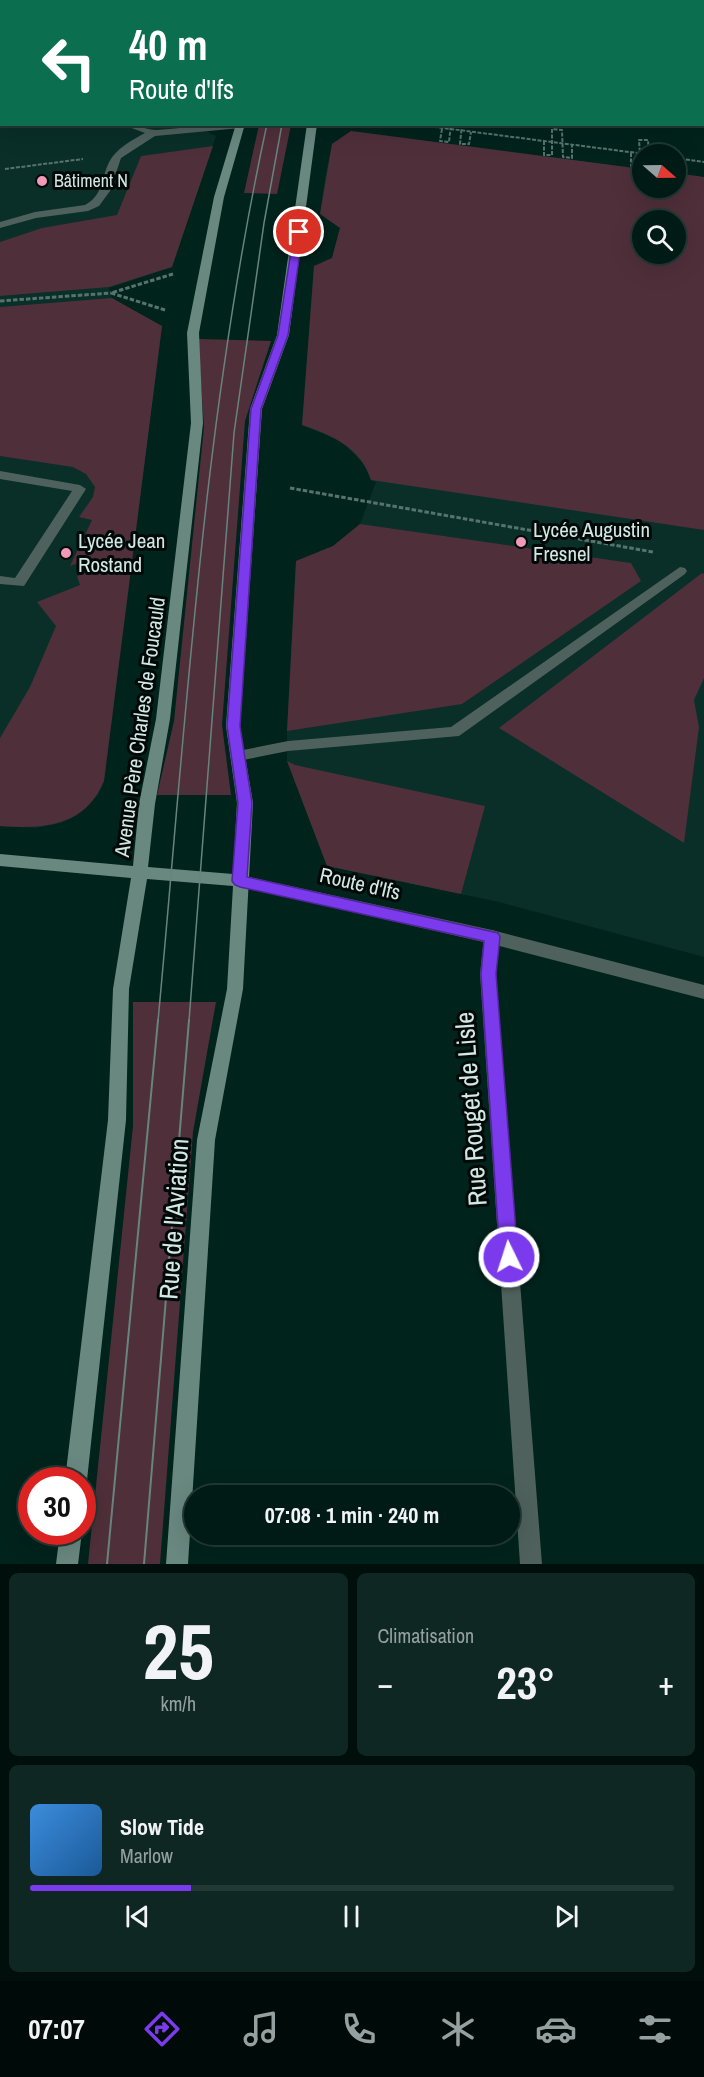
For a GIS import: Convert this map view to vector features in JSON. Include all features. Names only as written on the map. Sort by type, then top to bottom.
[{"type":"main road","name":"Avenue Père Charles de Foucauld","points":[[140,873],[147,804],[164,719],[197,423],[193,333],[219,197],[241,126]]},
{"type":"main road","points":[[240,881],[245,803],[233,726],[256,409],[283,335],[312,126]]},
{"type":"main road","name":"Route d'Ifs","points":[[0,860],[240,881]]},
{"type":"main road","points":[[77,1467],[117,1120],[121,988],[140,873]]},
{"type":"main road","name":"Rue de l'Aviation","points":[[177,1564],[206,1140],[235,989],[240,881]]},
{"type":"main road","points":[[67,1564],[69,1545]]},
{"type":"street","points":[[131,126],[153,133],[230,126]]},
{"type":"street","points":[[0,225],[35,215],[96,205],[109,183],[117,157],[153,133]]},
{"type":"street","points":[[0,475],[80,489],[19,583],[0,580]]},
{"type":"street","points":[[238,756],[288,746],[454,732],[680,571]]},
{"type":"street","name":"Route d'Ifs","points":[[240,881],[492,937],[704,992]]},
{"type":"street","name":"Rue Rouget de Lisle","points":[[492,937],[488,974],[531,1564]]},
{"type":"path","points":[[423,126],[631,153],[632,166]]},
{"type":"path","points":[[442,129],[440,141],[449,142],[451,126]]},
{"type":"path","points":[[462,126],[460,144],[470,144],[471,132]]},
{"type":"path","points":[[544,141],[544,155],[552,155],[552,129],[562,130],[562,157],[572,158],[572,145]]},
{"type":"path","points":[[639,144],[639,140],[648,140],[648,144]]},
{"type":"path","points":[[686,160],[704,162]]},
{"type":"path","points":[[5,169],[55,163]]},
{"type":"path","points":[[0,301],[111,293],[177,272]]},
{"type":"path","points":[[111,293],[167,311]]},
{"type":"path","points":[[290,488],[658,553]]},
{"type":"shaded area","name":"Lycée Jean Rostand","points":[[0,126],[210,126],[204,130],[216,136],[172,267],[109,288],[112,299],[162,326],[104,781],[98,795],[77,815],[61,823],[36,828],[0,826]]},
{"type":"shaded area","points":[[259,126],[291,126],[277,194],[244,193]]},
{"type":"shaded area","name":"Lycée Augustin Fresnel","points":[[351,131],[632,168],[632,198],[686,198],[686,175],[704,177],[704,957],[499,902],[327,866],[287,761],[296,561],[333,546],[360,524],[376,482],[371,480],[364,464],[342,442],[302,425],[314,266],[332,258],[340,228],[320,214],[332,144]]},
{"type":"shaded area","points":[[351,131],[632,168],[632,198],[686,198],[686,175],[704,177],[704,530],[371,480],[353,451],[334,438],[302,425],[314,266],[332,258],[340,228],[320,214],[332,144]]},
{"type":"shaded area","points":[[213,146],[172,267],[109,287],[0,296],[0,242],[42,228],[117,215],[141,156]]},
{"type":"shaded area","points":[[112,298],[162,326],[104,781],[86,808],[61,822],[32,827],[0,826],[0,738],[30,687],[56,626],[37,602],[80,585],[77,576],[98,567],[92,558],[70,566],[92,520],[79,517],[93,497],[95,487],[86,474],[73,467],[0,456],[0,307]]},
{"type":"shaded area","points":[[198,339],[271,341],[245,421],[222,725],[231,795],[157,795],[174,721],[204,427]]},
{"type":"shaded area","points":[[360,524],[631,563],[641,581],[462,704],[287,731],[296,561],[333,546]]},
{"type":"shaded area","points":[[702,573],[704,574],[704,678],[694,700],[699,727],[684,843],[499,728]]},
{"type":"shaded area","points":[[287,761],[295,765],[485,806],[461,894],[327,866]]},
{"type":"shaded area","points":[[133,1002],[216,1002],[193,1132],[160,1564],[88,1564],[90,1545],[96,1545],[96,1486],[133,1126]]},
{"type":"tram line","points":[[158,1021],[188,683],[212,458],[245,235],[267,126]]},
{"type":"tram line","points":[[189,1021],[234,433],[264,223],[282,126]]},
{"type":"tram line","points":[[107,1564],[158,1020]]},
{"type":"tram line","points":[[144,1564],[189,1020]]},
{"type":"place","name":"Bâtiment N","points":[[42,181]]},
{"type":"place","name":"Lycée Augustin Fresnel","points":[[521,542]]},
{"type":"place","name":"Lycée Jean Rostand","points":[[66,553]]},
{"type":"route","points":[[299,232],[283,335],[256,409],[233,726],[245,803],[240,881],[492,937],[488,974],[509,1257]]}]
